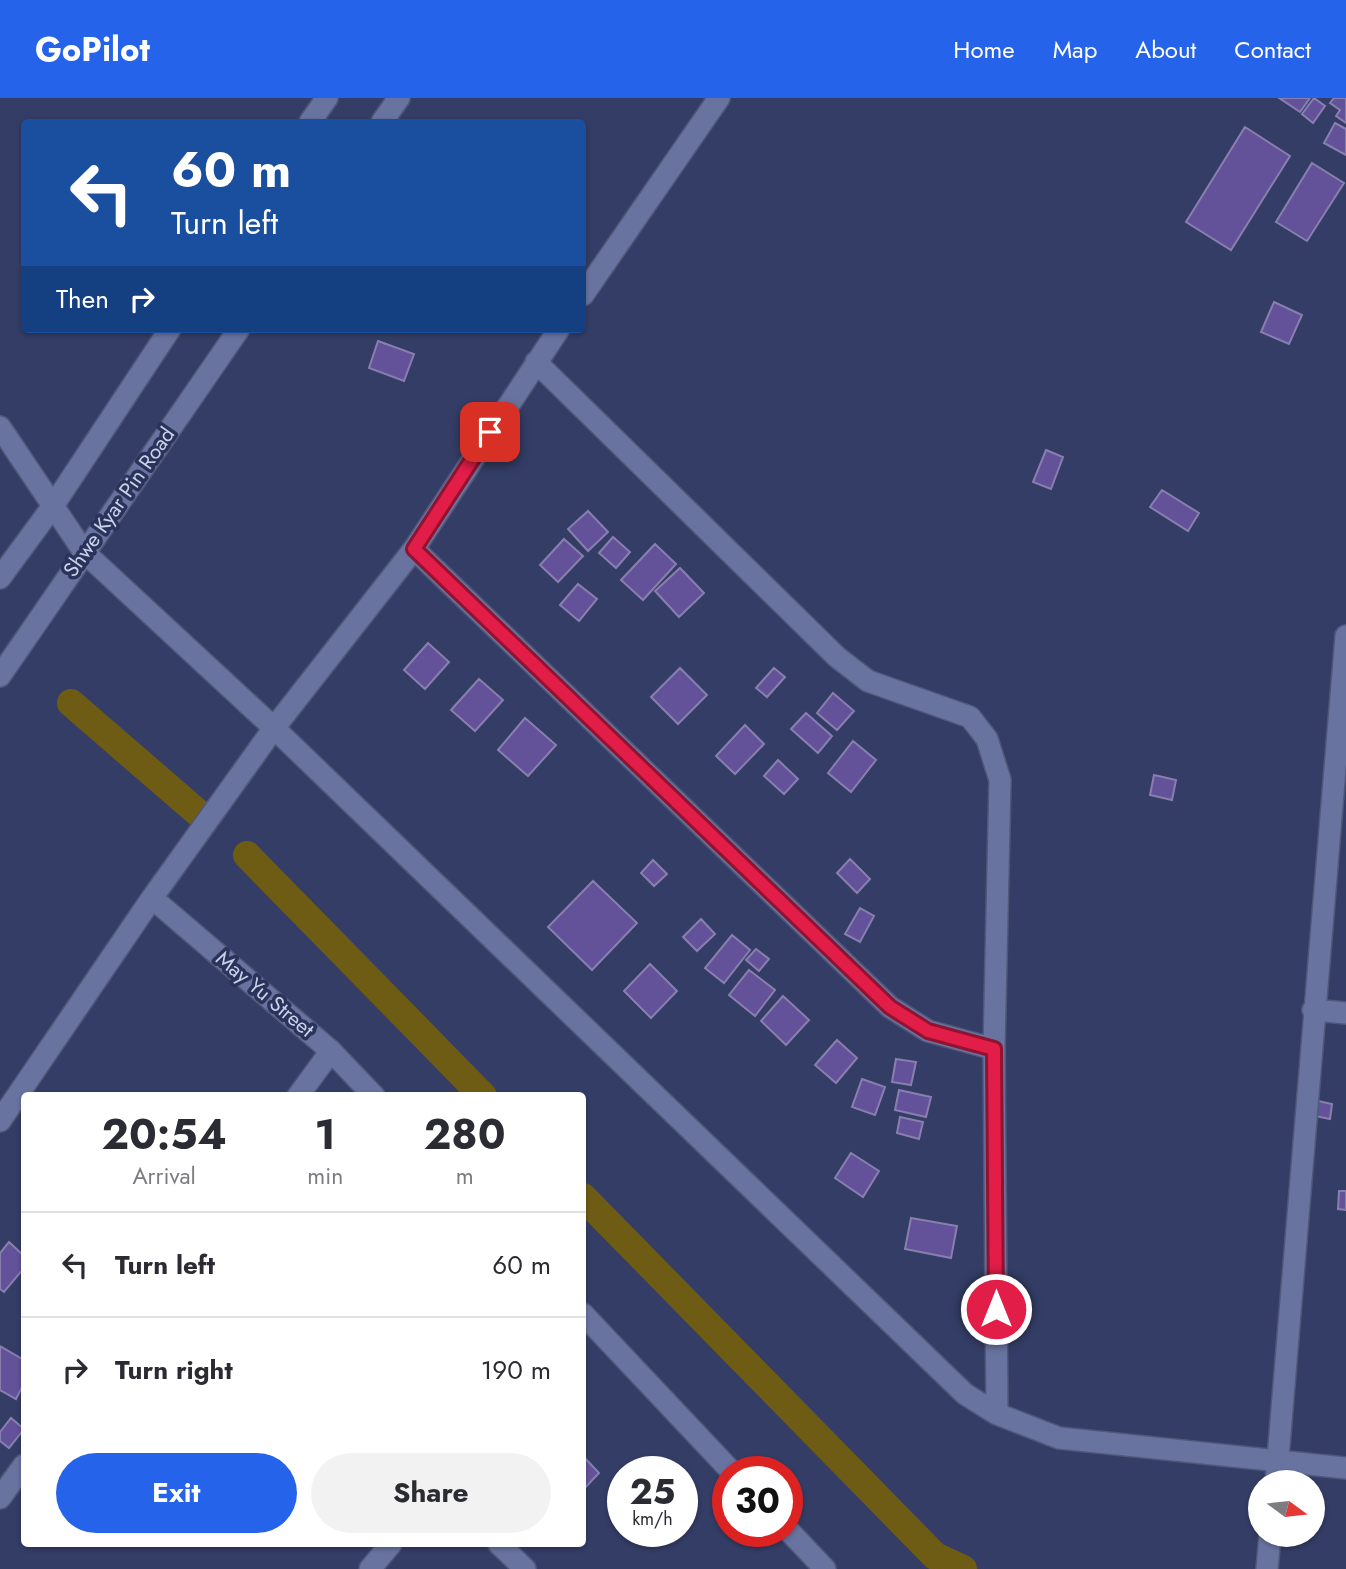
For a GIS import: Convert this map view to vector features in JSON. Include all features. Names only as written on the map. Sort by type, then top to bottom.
[{"type":"street","points":[[312,119],[327,98]]},
{"type":"street","points":[[385,119],[400,98]]},
{"type":"street","points":[[586,291],[719,98]]},
{"type":"street","points":[[0,578],[52,506],[167,333]]},
{"type":"street","name":"Shwe Kyar Pin Road","points":[[0,676],[236,333]]},
{"type":"street","points":[[0,1121],[152,898],[274,728],[414,549],[556,333]]},
{"type":"street","points":[[536,362],[836,657],[868,681],[970,717],[987,739],[1000,780],[994,1049],[997,1414]]},
{"type":"street","points":[[0,427],[84,552],[274,728],[965,1394],[997,1414],[1059,1438],[1258,1470]]},
{"type":"street","points":[[414,549],[890,1007],[928,1031],[994,1049]]},
{"type":"street","points":[[1277,1470],[1313,1010],[1346,636]]},
{"type":"street","name":"May Yu Street","points":[[152,898],[331,1051],[370,1092]]},
{"type":"street","points":[[1313,1010],[1346,1013]]},
{"type":"street","points":[[301,1092],[331,1051]]},
{"type":"street","points":[[586,1325],[716,1456]]},
{"type":"street","points":[[1318,1470],[1346,1468]]},
{"type":"street","points":[[0,1498],[21,1469]]},
{"type":"street","points":[[803,1546],[825,1569]]},
{"type":"street","points":[[370,1569],[388,1547]]},
{"type":"street","points":[[502,1547],[525,1569]]},
{"type":"street","points":[[1267,1568],[1269,1547]]},
{"type":"building","points":[[1279,98],[1310,98],[1300,112]]},
{"type":"building","points":[[1314,98],[1325,106],[1313,123],[1302,114]]},
{"type":"building","points":[[1334,98],[1346,98],[1346,123],[1336,116],[1340,110],[1330,103]]},
{"type":"building","points":[[1335,123],[1346,129],[1346,155],[1324,143]]},
{"type":"building","points":[[1245,127],[1290,156],[1231,250],[1186,222]]},
{"type":"building","points":[[1312,163],[1344,183],[1307,241],[1276,222]]},
{"type":"building","points":[[1274,302],[1302,315],[1289,344],[1261,332]]},
{"type":"building","points":[[378,341],[414,354],[404,381],[369,368]]},
{"type":"building","points":[[1046,450],[1063,457],[1051,489],[1033,482]]},
{"type":"building","points":[[1162,490],[1199,513],[1188,531],[1150,507]]},
{"type":"building","points":[[588,511],[608,532],[588,551],[568,529]]},
{"type":"building","points":[[613,537],[630,552],[616,568],[599,553]]},
{"type":"building","points":[[564,539],[583,556],[558,582],[540,565]]},
{"type":"building","points":[[655,544],[676,564],[643,600],[621,580]]},
{"type":"building","points":[[680,568],[704,593],[679,617],[655,591]]},
{"type":"building","points":[[578,584],[597,599],[579,621],[560,605]]},
{"type":"building","points":[[428,643],[449,662],[425,689],[404,670]]},
{"type":"building","points":[[680,668],[707,695],[678,724],[651,697]]},
{"type":"building","points":[[774,668],[785,677],[767,697],[756,688]]},
{"type":"building","points":[[479,679],[503,700],[475,731],[451,710]]},
{"type":"building","points":[[833,693],[854,711],[837,730],[817,713]]},
{"type":"building","points":[[806,713],[832,736],[818,753],[791,729]]},
{"type":"building","points":[[525,718],[556,745],[528,776],[498,750]]},
{"type":"building","points":[[745,725],[764,744],[735,774],[716,756]]},
{"type":"building","points":[[853,741],[876,760],[851,792],[828,773]]},
{"type":"building","points":[[778,760],[798,779],[784,794],[764,776]]},
{"type":"building","points":[[1154,775],[1176,780],[1172,800],[1150,795]]},
{"type":"building","points":[[850,859],[870,879],[857,893],[837,873]]},
{"type":"building","points":[[653,860],[667,874],[654,886],[641,873]]},
{"type":"building","points":[[593,881],[637,923],[592,970],[548,927]]},
{"type":"building","points":[[860,908],[874,916],[860,942],[845,934]]},
{"type":"building","points":[[701,919],[715,934],[697,951],[683,937]]},
{"type":"building","points":[[732,935],[750,950],[724,983],[705,968]]},
{"type":"building","points":[[756,949],[769,959],[759,971],[746,960]]},
{"type":"building","points":[[650,964],[677,991],[651,1018],[624,991]]},
{"type":"building","points":[[749,970],[775,990],[755,1016],[729,995]]},
{"type":"building","points":[[783,996],[809,1020],[786,1045],[761,1021]]},
{"type":"building","points":[[837,1040],[857,1058],[836,1083],[815,1065]]},
{"type":"building","points":[[896,1059],[916,1062],[911,1085],[892,1082]]},
{"type":"building","points":[[862,1079],[885,1087],[875,1115],[852,1107]]},
{"type":"building","points":[[899,1090],[931,1097],[926,1117],[895,1110]]},
{"type":"building","points":[[1318,1101],[1332,1104],[1330,1119],[1315,1116]]},
{"type":"building","points":[[900,1117],[923,1122],[919,1139],[897,1133]]},
{"type":"building","points":[[851,1153],[879,1171],[863,1197],[835,1178]]},
{"type":"building","points":[[1339,1191],[1346,1191],[1346,1210],[1338,1209]]},
{"type":"building","points":[[911,1218],[957,1226],[951,1258],[905,1249]]},
{"type":"building","points":[[9,1242],[21,1253],[21,1272],[4,1292],[0,1289],[0,1253]]},
{"type":"building","points":[[0,1346],[21,1358],[21,1389],[16,1399],[0,1390]]},
{"type":"building","points":[[11,1418],[21,1426],[21,1433],[9,1448],[0,1441],[0,1432]]},
{"type":"building","points":[[586,1459],[599,1473],[586,1487]]},
{"type":"waterway","points":[[71,703],[197,812]]},
{"type":"waterway","points":[[247,855],[479,1092]]},
{"type":"waterway","points":[[586,1200],[935,1556],[963,1569]]},
{"type":"route","points":[[490,432],[414,549],[890,1007],[928,1031],[994,1049],[996,1309]]}]
